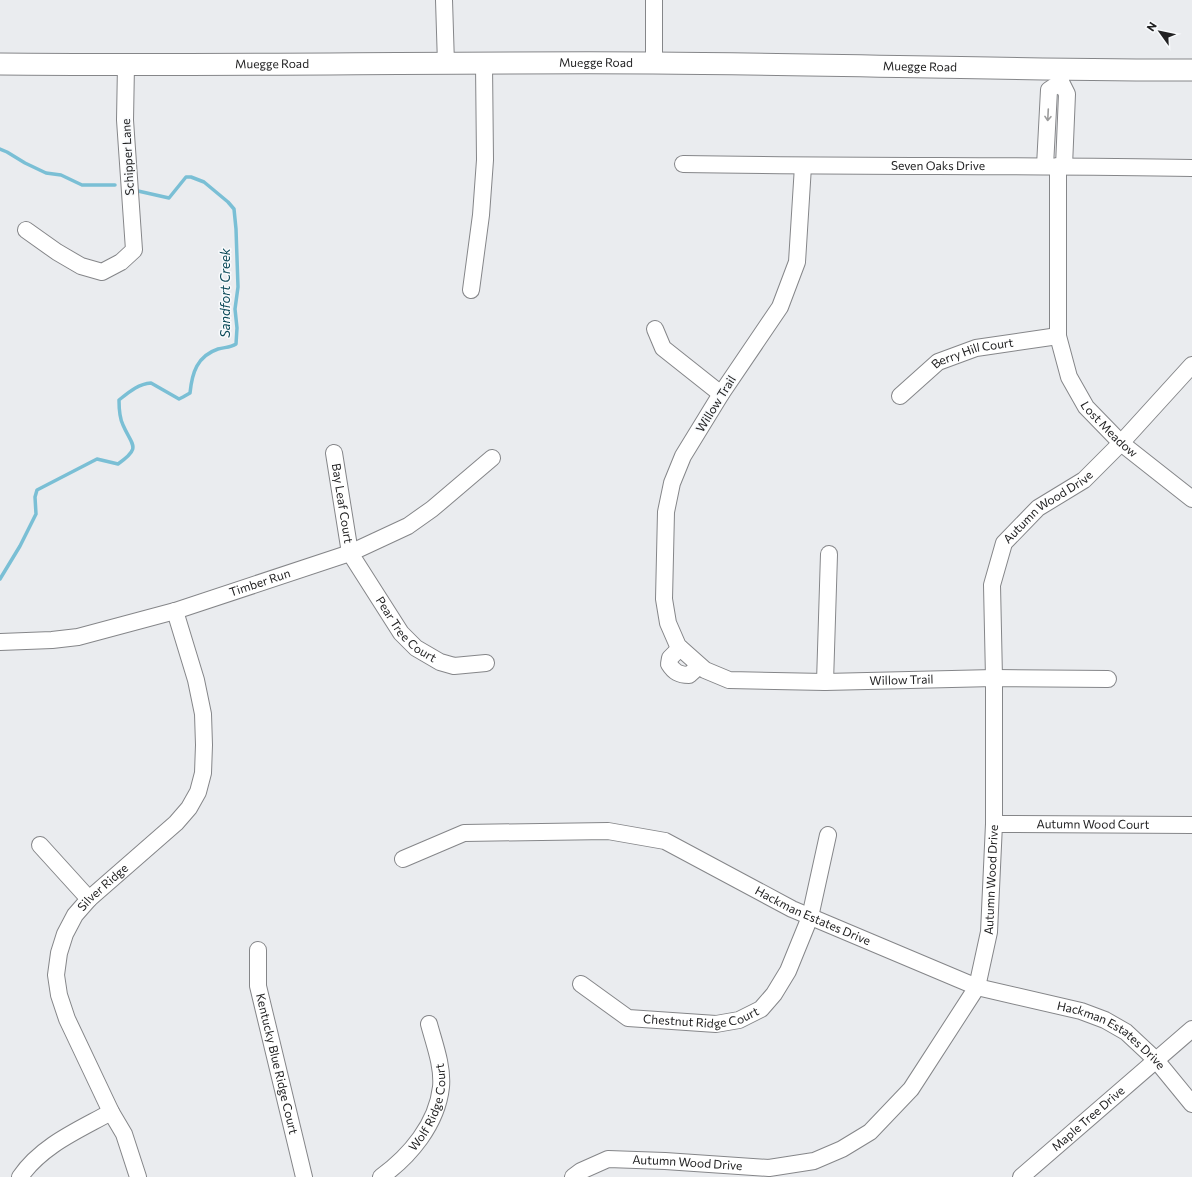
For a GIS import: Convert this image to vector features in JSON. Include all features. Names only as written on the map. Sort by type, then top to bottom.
[{"type":"main road","name":"Muegge Road","points":[[0,64],[654,63],[1061,76],[1192,70]]},
{"type":"street","points":[[444,0],[446,64]]},
{"type":"street","points":[[654,0],[654,63]]},
{"type":"street","points":[[471,290],[481,215],[486,160],[484,64]]},
{"type":"street","name":"Schipper Lane","points":[[26,230],[57,252],[81,266],[102,272],[121,262],[134,250],[125,120],[126,65]]},
{"type":"street","points":[[1058,336],[1055,166],[1049,90],[1061,76]]},
{"type":"street","name":"Seven Oaks Drive","points":[[683,164],[1192,168]]},
{"type":"street","name":"Willow Trail","points":[[803,166],[797,262],[780,307],[721,394],[683,456],[672,483],[666,512],[664,599],[668,623],[680,648],[704,670],[729,680],[825,682],[994,678],[1108,679]]},
{"type":"street","points":[[655,329],[664,348],[721,394]]},
{"type":"street","name":"Berry Hill Court","points":[[900,396],[938,362],[976,348],[1058,336]]},
{"type":"street","name":"Lost Meadow","points":[[1058,336],[1069,377],[1086,406],[1121,442],[1192,499]]},
{"type":"street","name":"Autumn Wood Drive","points":[[573,1177],[581,1171],[608,1160],[664,1161],[769,1168],[814,1160],[842,1149],[870,1132],[911,1089],[977,987],[989,932],[994,824],[994,678],[992,585],[1004,543],[1038,508],[1084,480],[1192,364]]},
{"type":"street","name":"Bay Leaf Court","points":[[334,453],[350,553]]},
{"type":"street","name":"Timber Run","points":[[0,642],[52,640],[78,637],[175,611],[350,553],[408,526],[432,509],[492,458]]},
{"type":"street","name":"Pear Tree Court","points":[[350,553],[401,633],[416,648],[440,662],[454,666],[486,663]]},
{"type":"street","points":[[825,682],[829,554]]},
{"type":"street","name":"Silver Ridge","points":[[138,1177],[124,1134],[111,1112],[67,1019],[59,995],[56,975],[59,953],[65,934],[75,915],[89,899],[176,823],[189,808],[198,792],[203,773],[203,714],[196,680],[175,611]]},
{"type":"street","name":"Autumn Wood Court","points":[[994,824],[1192,825]]},
{"type":"street","name":"Hackman Estates Drive","points":[[403,859],[464,833],[608,831],[665,841],[792,910],[977,987],[1081,1011],[1105,1020],[1126,1032],[1156,1060],[1192,1104]]},
{"type":"street","name":"Chestnut Ridge Court","points":[[581,984],[628,1018],[716,1024],[739,1020],[761,1009],[774,994],[788,971],[810,917],[828,835]]},
{"type":"street","points":[[40,845],[89,899]]},
{"type":"street","name":"Kentucky Blue Ridge Court","points":[[258,950],[258,986],[304,1177]]},
{"type":"street","name":"Wolf Ridge Court","points":[[381,1177],[407,1155],[429,1125],[436,1108],[441,1086],[439,1062],[429,1024]]},
{"type":"street","name":"Maple Tree Drive","points":[[1021,1177],[1192,1029]]},
{"type":"street","points":[[20,1177],[39,1156],[58,1141],[111,1112]]},
{"type":"waterway","name":"Sandfort Creek","points":[[0,149],[46,173],[61,175],[82,185],[115,185]]},
{"type":"waterway","name":"Sandfort Creek","points":[[0,579],[20,546],[36,514],[35,497],[37,490],[97,459],[118,464],[133,450],[132,442],[121,419],[119,400],[130,391],[151,383],[179,399],[190,393],[194,372],[200,361],[205,356],[218,349],[230,347],[236,344],[237,328],[235,309],[238,287],[234,209],[204,182],[191,177],[186,177],[169,198],[138,191]]}]
